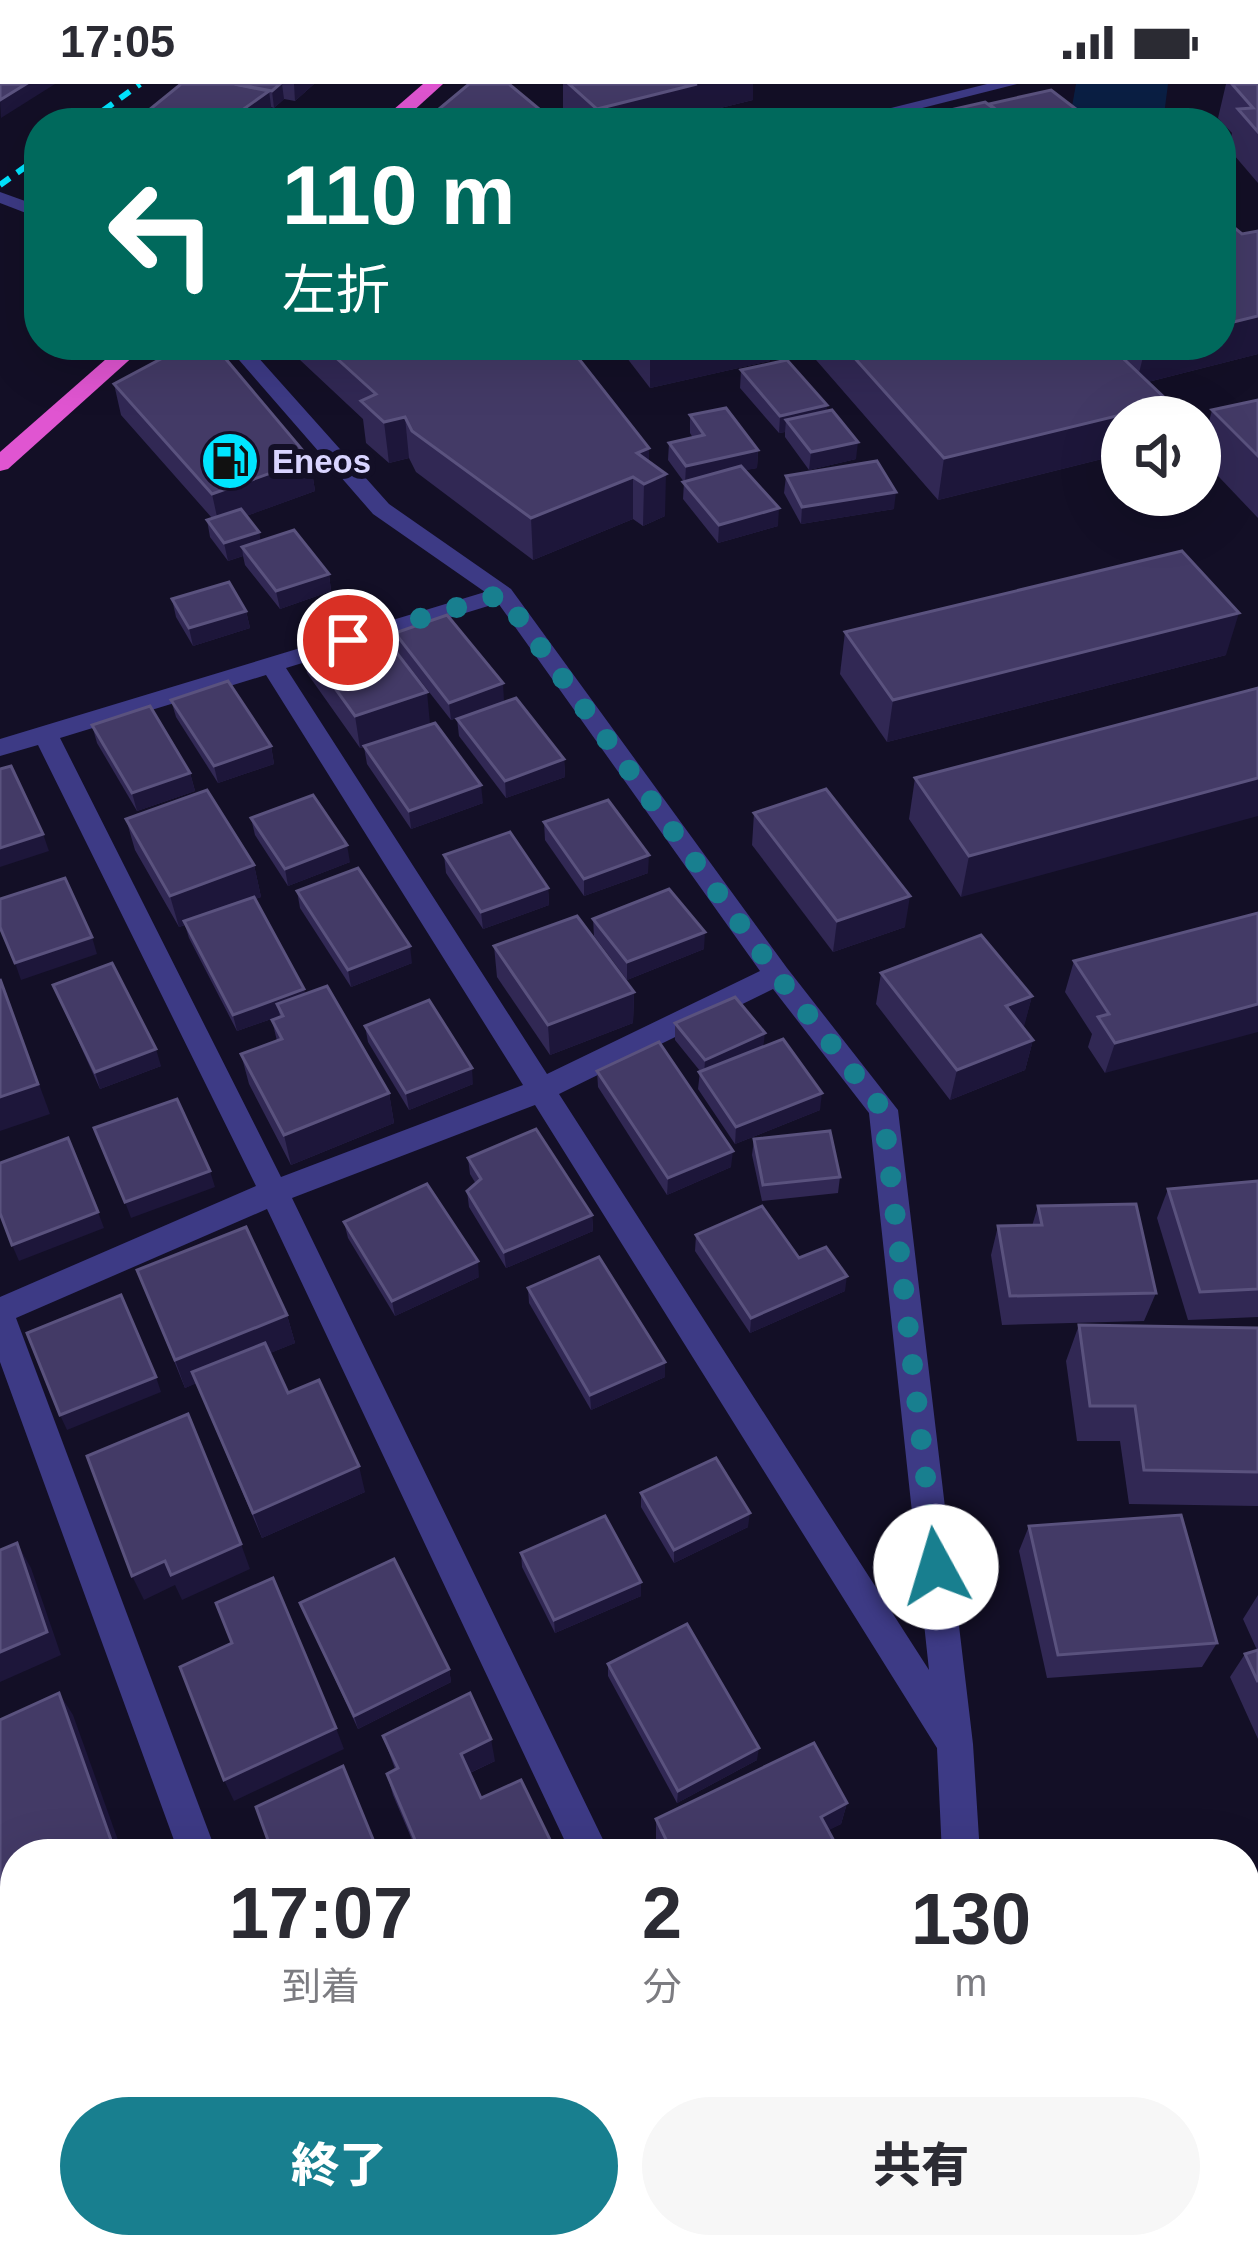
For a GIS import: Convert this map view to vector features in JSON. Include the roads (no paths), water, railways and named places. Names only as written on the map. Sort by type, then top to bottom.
[{"type":"highway","points":[[406,108],[434,84]]},
{"type":"highway","points":[[0,464],[118,360]]},
{"type":"street","points":[[905,108],[1009,84]]},
{"type":"street","points":[[249,360],[381,509],[502,594],[777,975],[883,1110],[896,1190],[956,1744],[961,1839]]},
{"type":"street","points":[[0,748],[502,594]]},
{"type":"street","points":[[270,662],[956,1744]]},
{"type":"street","points":[[46,735],[274,1192],[584,1839]]},
{"type":"street","points":[[192,1839],[0,1315],[274,1192],[539,1091],[777,975]]},
{"type":"waterway","points":[[1118,108],[1122,84]]},
{"type":"railway","points":[[107,108],[140,84]]},
{"type":"railway","points":[[0,185],[24,168]]},
{"type":"place","name":"Eneos","points":[[230,461]]}]
